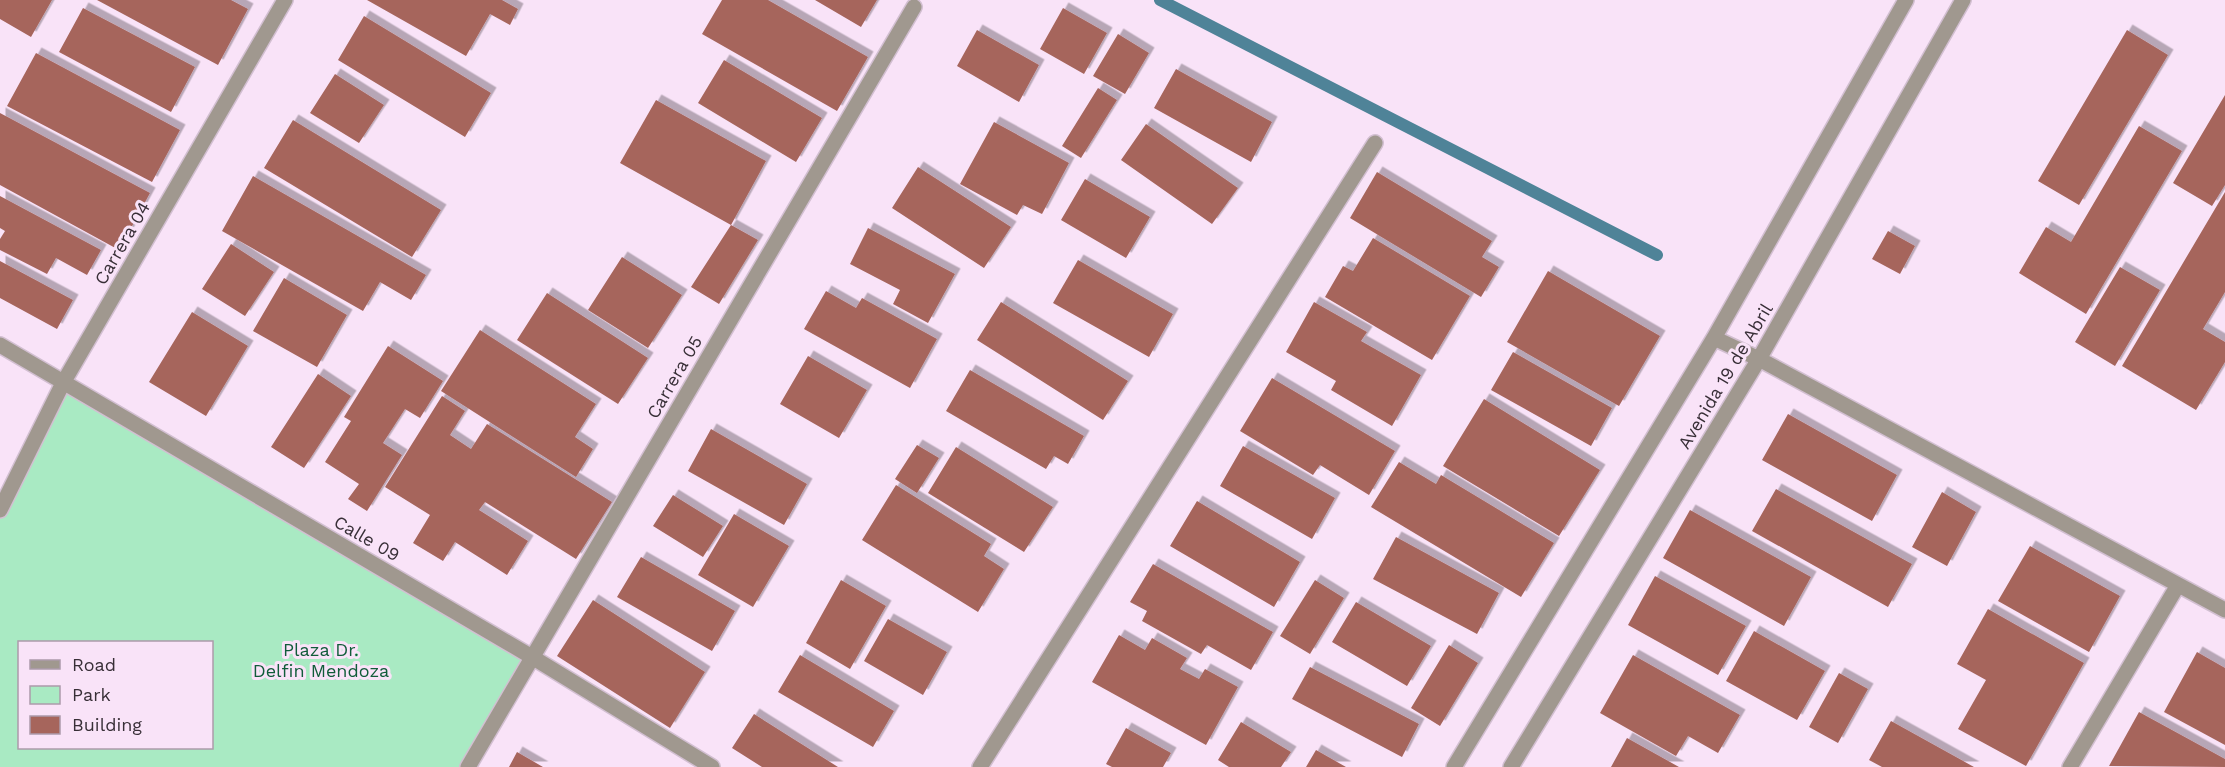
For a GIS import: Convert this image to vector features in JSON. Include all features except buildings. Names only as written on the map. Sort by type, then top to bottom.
[{"type":"street","name":"Carrera 04","points":[[0,510],[63,383],[285,0]]},
{"type":"street","name":"Avenida 19 de Abril","points":[[1454,767],[1714,338],[1906,0]]},
{"type":"street","name":"Avenida 19 de Abril","points":[[1511,767],[1759,359],[1963,0]]},
{"type":"street","name":"Carrera 05","points":[[468,767],[914,7]]},
{"type":"street","points":[[980,767],[1375,143]]},
{"type":"street","points":[[1714,338],[1759,359],[2225,610]]},
{"type":"street","name":"Calle 09","points":[[0,345],[532,657],[712,767]]},
{"type":"street","points":[[2070,767],[2178,585]]},
{"type":"green space","name":"Plaza Dr. Delfin Mendoza","points":[[63,383],[532,657],[468,767],[0,767],[0,510]]},
{"type":"waterway","points":[[1160,0],[1657,255]]}]
